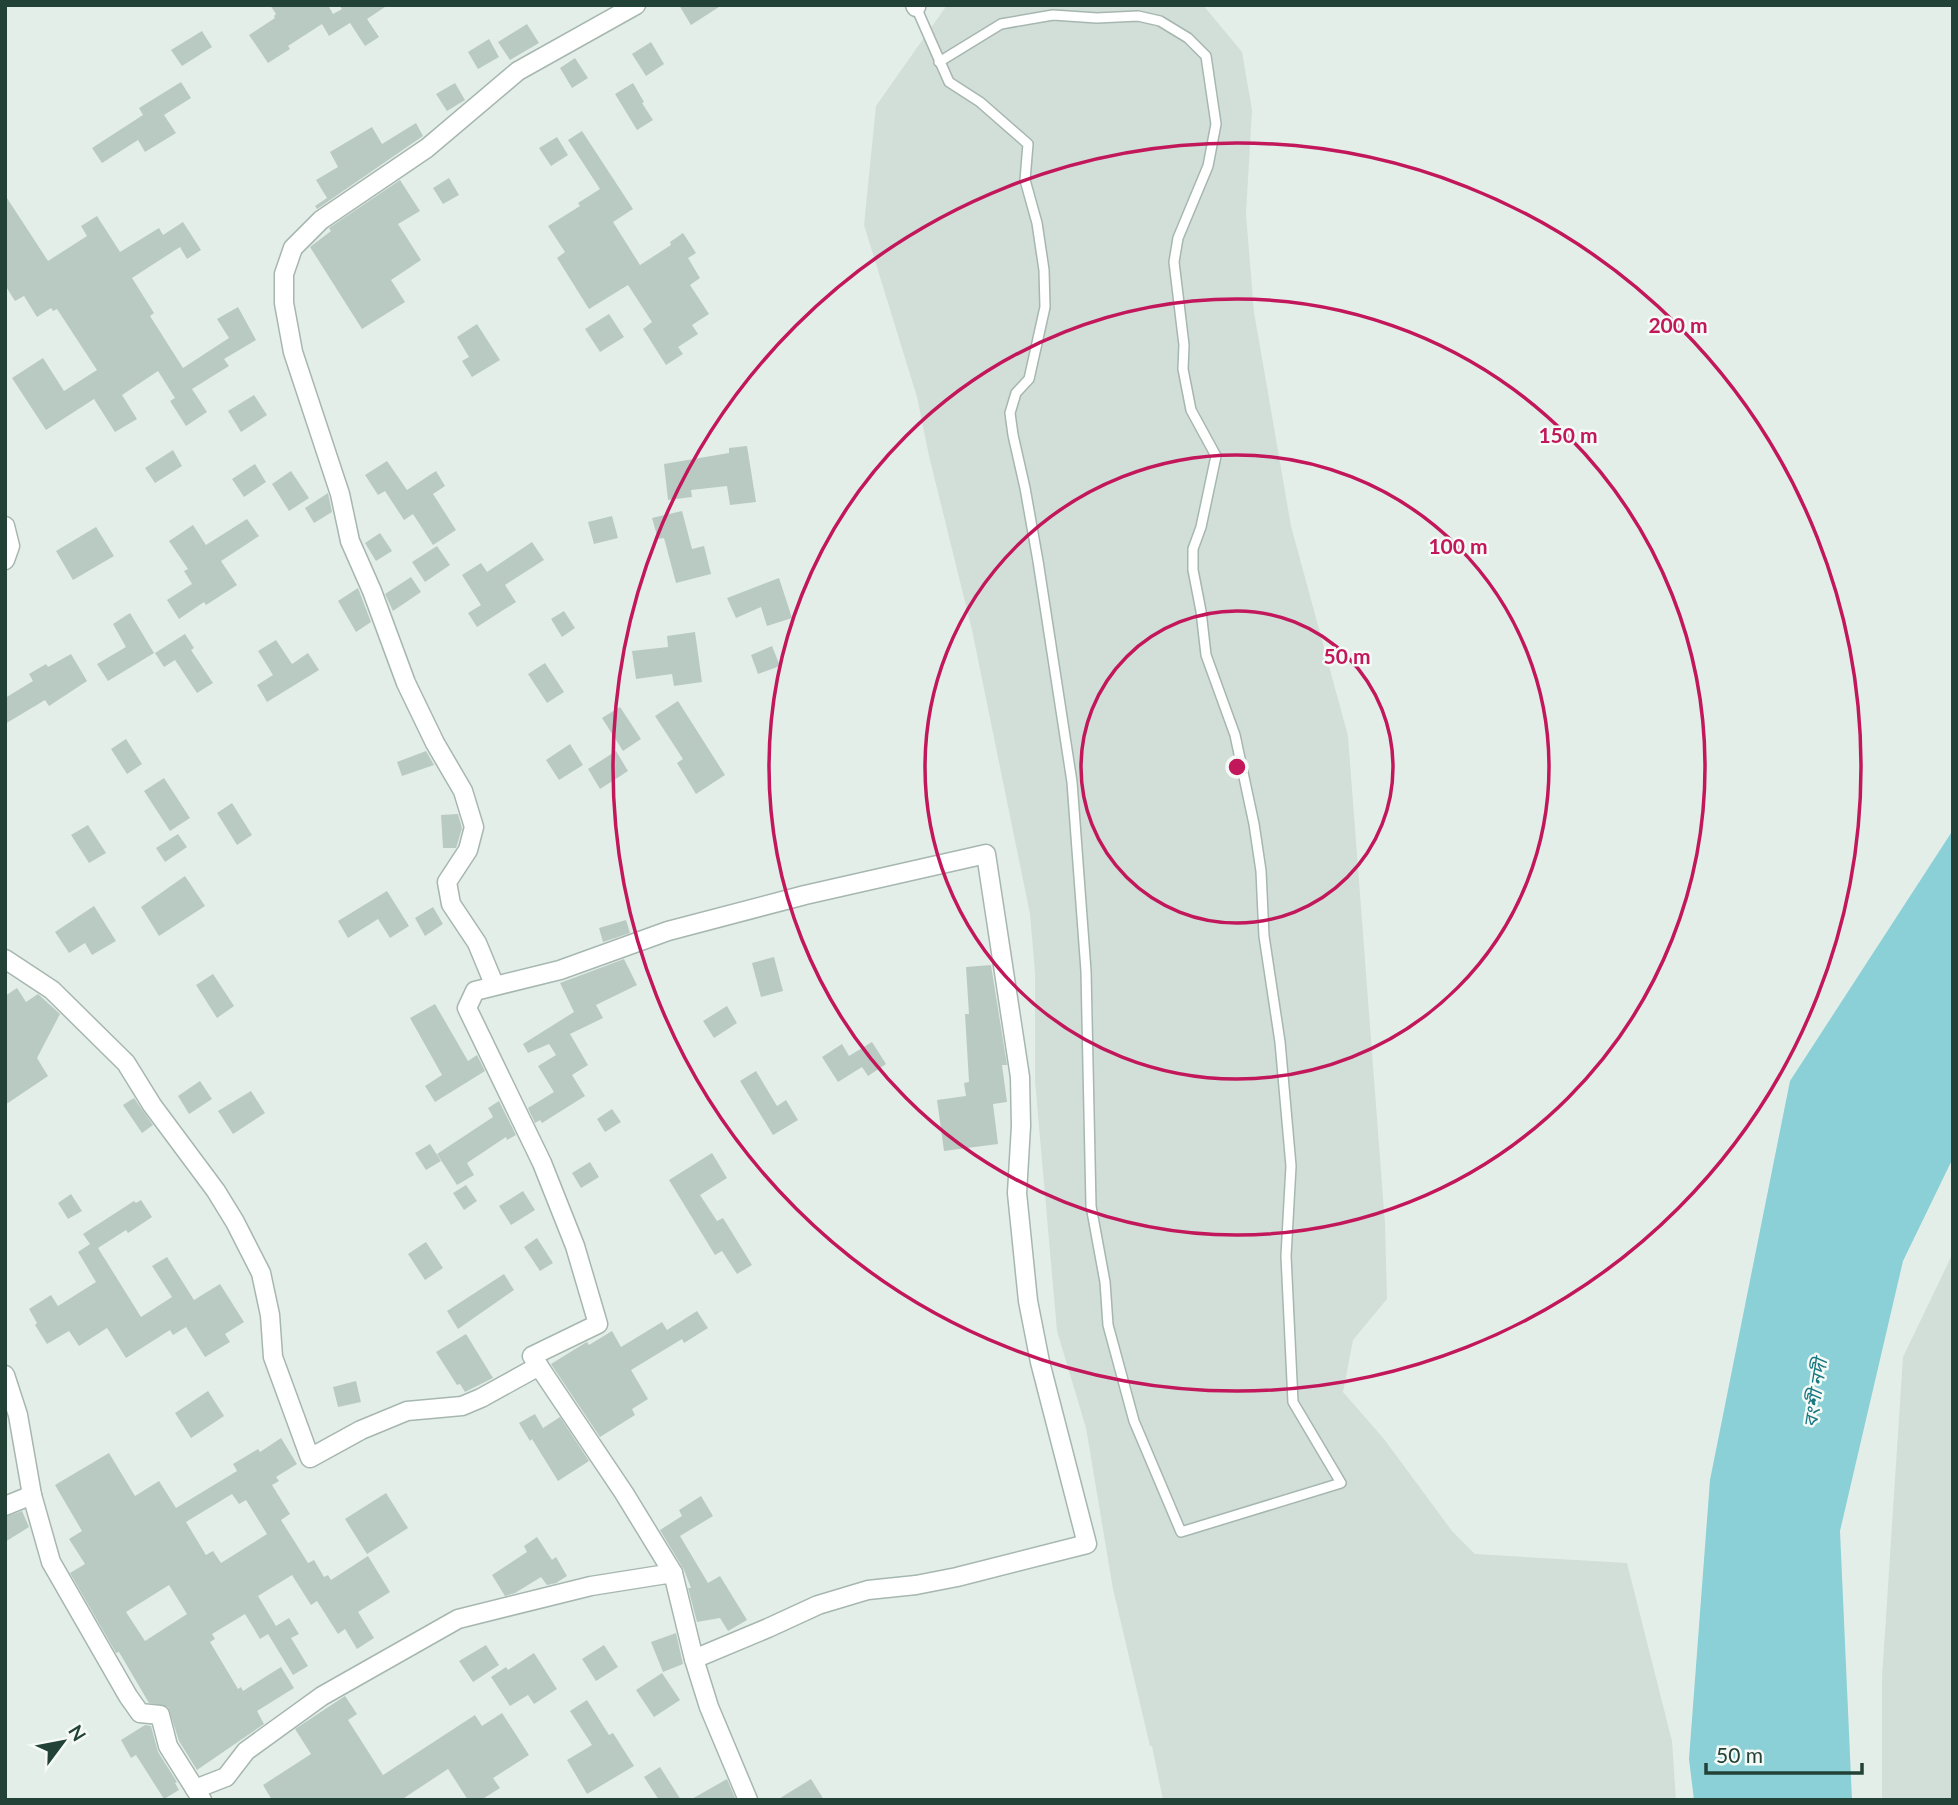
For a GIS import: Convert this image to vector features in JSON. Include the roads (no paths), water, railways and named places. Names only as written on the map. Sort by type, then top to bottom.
[{"type":"street","points":[[494,984],[477,943],[451,904],[447,882],[468,850],[474,827],[463,791],[435,743],[406,683],[372,591],[350,541],[340,494],[293,352],[284,303],[284,274],[293,248],[321,220],[427,148],[518,71],[636,5]]},
{"type":"street","points":[[5,526],[10,546],[5,560]]},
{"type":"street","points":[[694,1659],[818,1605],[868,1590],[957,1577],[1087,1544],[1040,1362],[1028,1301],[1017,1193],[1021,1126],[1020,1077],[986,854],[805,895],[668,931],[560,970],[494,984],[475,991],[467,1008],[542,1163],[575,1246],[598,1324],[532,1356],[624,1493],[673,1573],[694,1659],[709,1707],[748,1800]]},
{"type":"street","points":[[5,959],[52,990],[126,1063],[152,1105],[216,1191],[235,1222],[261,1273],[270,1315],[273,1357],[310,1458],[362,1430],[407,1411],[461,1406],[539,1367]]},
{"type":"street","points":[[5,1375],[18,1415],[32,1495],[51,1562],[140,1713],[160,1715],[168,1746],[198,1794],[226,1777],[246,1751],[322,1696],[458,1619],[591,1586],[673,1573]]},
{"type":"street","points":[[5,1506],[32,1495]]},
{"type":"lane","points":[[915,6],[939,62],[949,82],[980,102],[1028,144],[1026,180],[1037,223],[1044,270],[1045,307],[1029,379],[1016,393],[1010,413],[1038,561],[1072,782],[1086,971],[1091,1206],[1104,1282],[1108,1325],[1134,1421],[1181,1532],[1341,1483],[1293,1402],[1286,1256],[1291,1166],[1280,1042],[1264,936],[1261,871],[1235,736],[1206,655],[1193,570],[1193,549],[1201,527],[1216,456],[1191,410],[1183,369],[1184,345],[1174,262],[1178,238],[1208,166],[1216,124],[1206,56],[1188,38],[1160,21],[1138,16],[1097,18],[1054,15],[1000,24],[939,62]]},
{"type":"water","name":"বংশী নদী","points":[[1953,830],[1953,1158],[1903,1261],[1840,1531],[1852,1800],[1694,1800],[1689,1759],[1710,1480],[1790,1081]]}]
